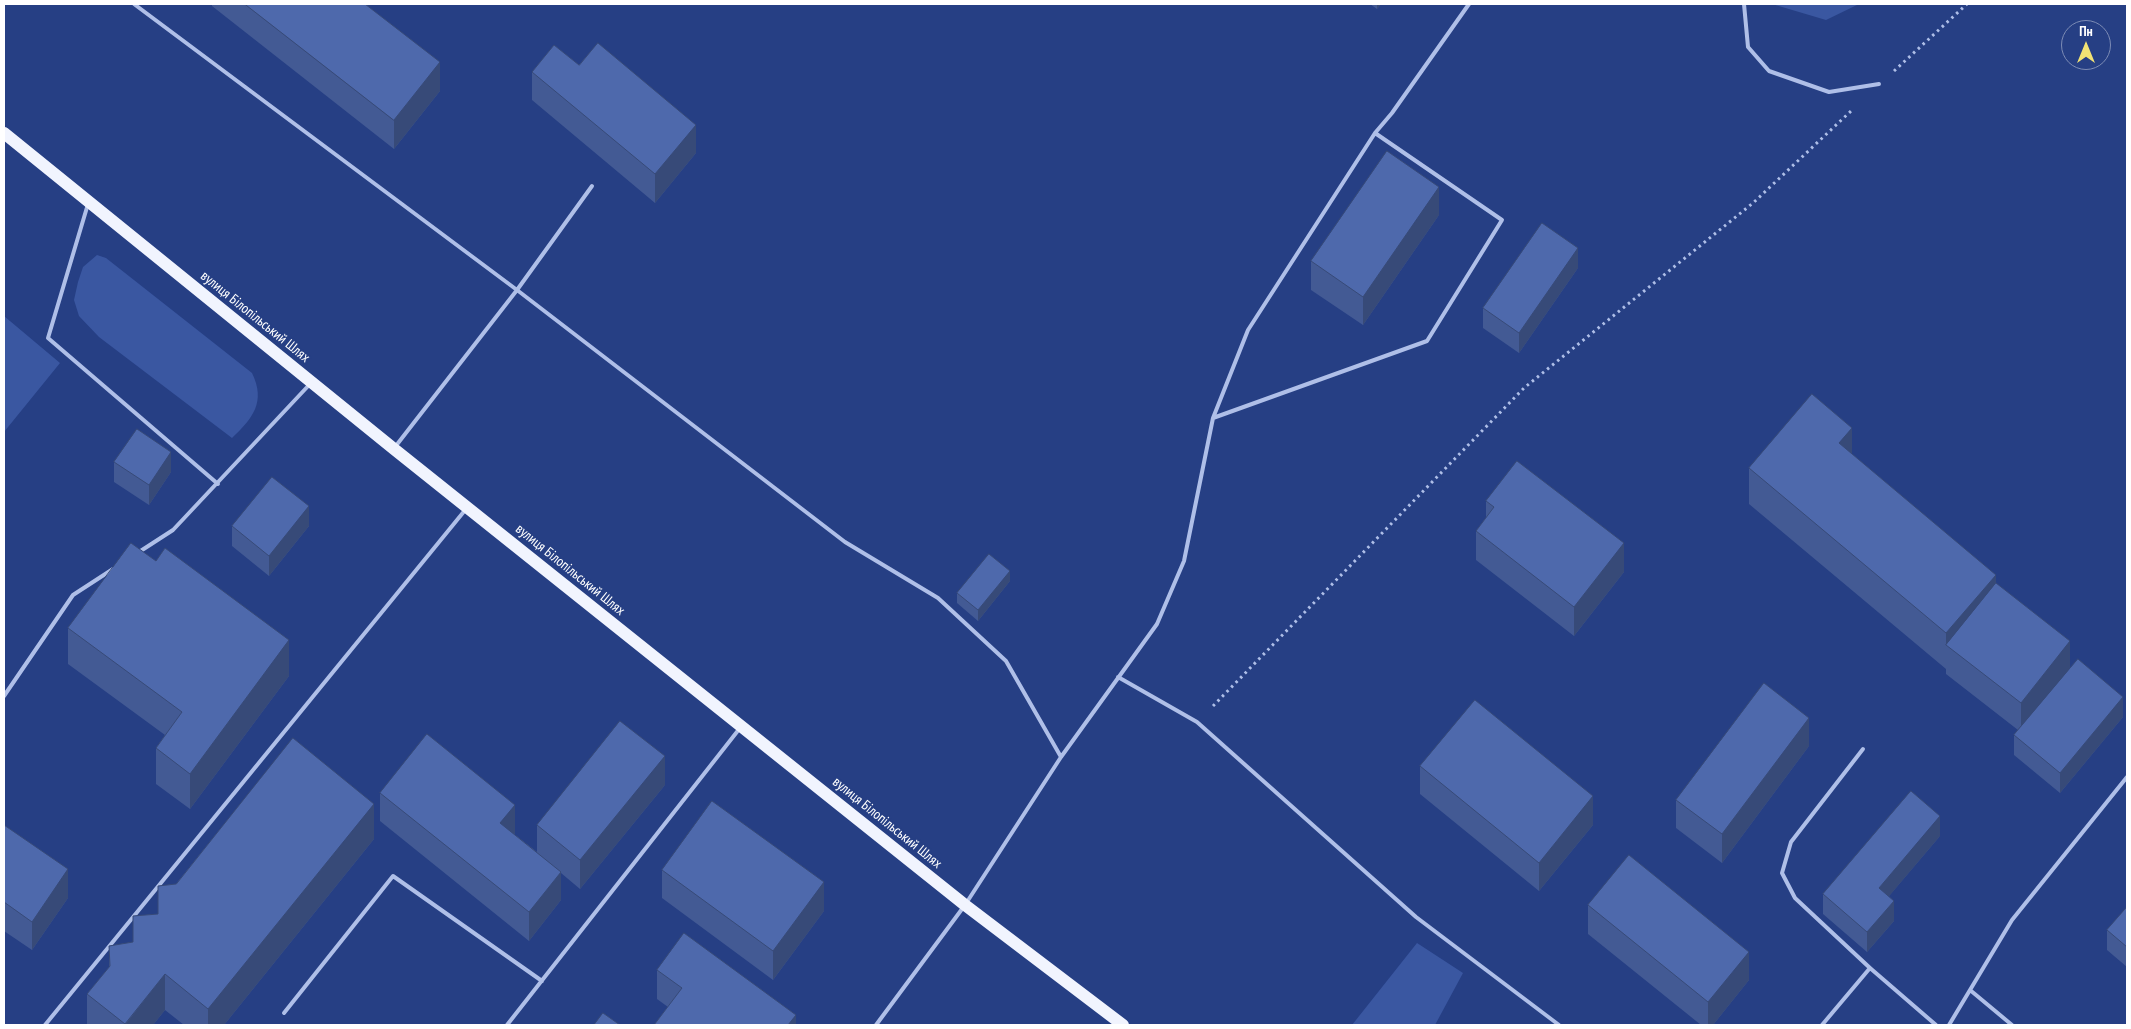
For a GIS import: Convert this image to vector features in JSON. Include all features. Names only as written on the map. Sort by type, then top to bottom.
[{"type":"main road","name":"вулиця Білопільський Шлях","points":[[4,133],[394,449],[965,905],[1123,1025]]},
{"type":"lane","points":[[134,4],[517,290],[845,542],[938,598],[1006,660],[1062,757]]},
{"type":"lane","points":[[876,1025],[965,905],[1062,757],[1157,624],[1184,561],[1213,418],[1248,330],[1374,133],[1392,113],[1469,4]]},
{"type":"lane","points":[[1744,4],[1748,47],[1769,71],[1830,92],[1879,84]]},
{"type":"lane","points":[[1213,418],[1428,341],[1502,220],[1374,133]]},
{"type":"lane","points":[[394,449],[517,290],[592,186]]},
{"type":"lane","points":[[88,202],[48,338],[218,484]]},
{"type":"lane","points":[[131,557],[173,530],[312,383]]},
{"type":"lane","points":[[45,1025],[467,507]]},
{"type":"lane","points":[[4,696],[73,595],[115,568]]},
{"type":"lane","points":[[1118,677],[1197,722],[1416,917],[1559,1025]]},
{"type":"lane","points":[[507,1025],[741,726]]},
{"type":"lane","points":[[1863,749],[1791,842],[1782,873],[1795,898],[1870,968],[1936,1025]]},
{"type":"lane","points":[[1949,1025],[2012,920],[2127,777]]},
{"type":"lane","points":[[284,1013],[393,876],[542,981]]},
{"type":"lane","points":[[1822,1025],[1870,968]]},
{"type":"lane","points":[[1970,990],[2012,1025]]},
{"type":"path","points":[[1197,722],[1524,388],[1753,203],[1967,4]]},
{"type":"shaded area","points":[[1772,4],[1859,4],[1826,20]]},
{"type":"shaded area","points":[[97,255],[106,258],[252,373],[258,393],[255,409],[246,423],[232,438],[99,337],[79,316],[74,300],[78,282],[83,267]]},
{"type":"shaded area","points":[[4,316],[60,363],[4,432]]},
{"type":"shaded area","points":[[1417,943],[1463,973],[1435,1025],[1352,1025]]},
{"type":"building","points":[[245,4],[365,4],[440,62],[394,120]]},
{"type":"building","points":[[598,43],[696,125],[655,174],[532,72],[554,45],[579,65]]},
{"type":"building","points":[[1387,151],[1439,187],[1363,297],[1311,261]]},
{"type":"building","points":[[1542,223],[1578,248],[1519,333],[1483,308]]},
{"type":"building","points":[[1812,394],[1852,428],[1839,443],[1996,575],[1946,633],[1749,468]]},
{"type":"building","points":[[137,429],[171,452],[149,485],[114,462]]},
{"type":"building","points":[[1517,461],[1624,543],[1574,607],[1476,531],[1494,507],[1486,501]]},
{"type":"building","points":[[272,477],[309,506],[269,556],[232,526]]},
{"type":"building","points":[[131,543],[156,561],[165,548],[289,640],[190,774],[156,748],[182,712],[68,628]]},
{"type":"building","points":[[989,554],[1010,571],[978,610],[957,593]]},
{"type":"building","points":[[1996,583],[2070,641],[2021,703],[1946,645]]},
{"type":"building","points":[[2078,659],[2123,697],[2060,773],[2014,735]]},
{"type":"building","points":[[1764,683],[1809,718],[1722,834],[1676,800]]},
{"type":"building","points":[[1475,700],[1593,796],[1539,863],[1420,766]]},
{"type":"building","points":[[620,721],[665,756],[580,860],[537,825]]},
{"type":"building","points":[[427,734],[515,805],[500,823],[561,872],[529,912],[380,793]]},
{"type":"building","points":[[293,738],[374,804],[208,1009],[165,974],[125,1024],[87,994],[110,966],[109,946],[133,942],[133,916],[158,914],[158,886],[176,884]]},
{"type":"building","points":[[1911,791],[1940,816],[1879,888],[1894,901],[1867,932],[1823,894]]},
{"type":"building","points":[[712,801],[824,882],[773,951],[662,870]]},
{"type":"building","points":[[4,825],[68,869],[32,922],[4,902]]},
{"type":"building","points":[[1629,855],[1749,952],[1708,1002],[1588,905]]},
{"type":"building","points":[[2127,907],[2127,947],[2107,930]]},
{"type":"building","points":[[684,933],[796,1015],[788,1025],[654,1025],[682,988],[657,970]]},
{"type":"building","points":[[603,1013],[620,1025],[594,1025]]}]
